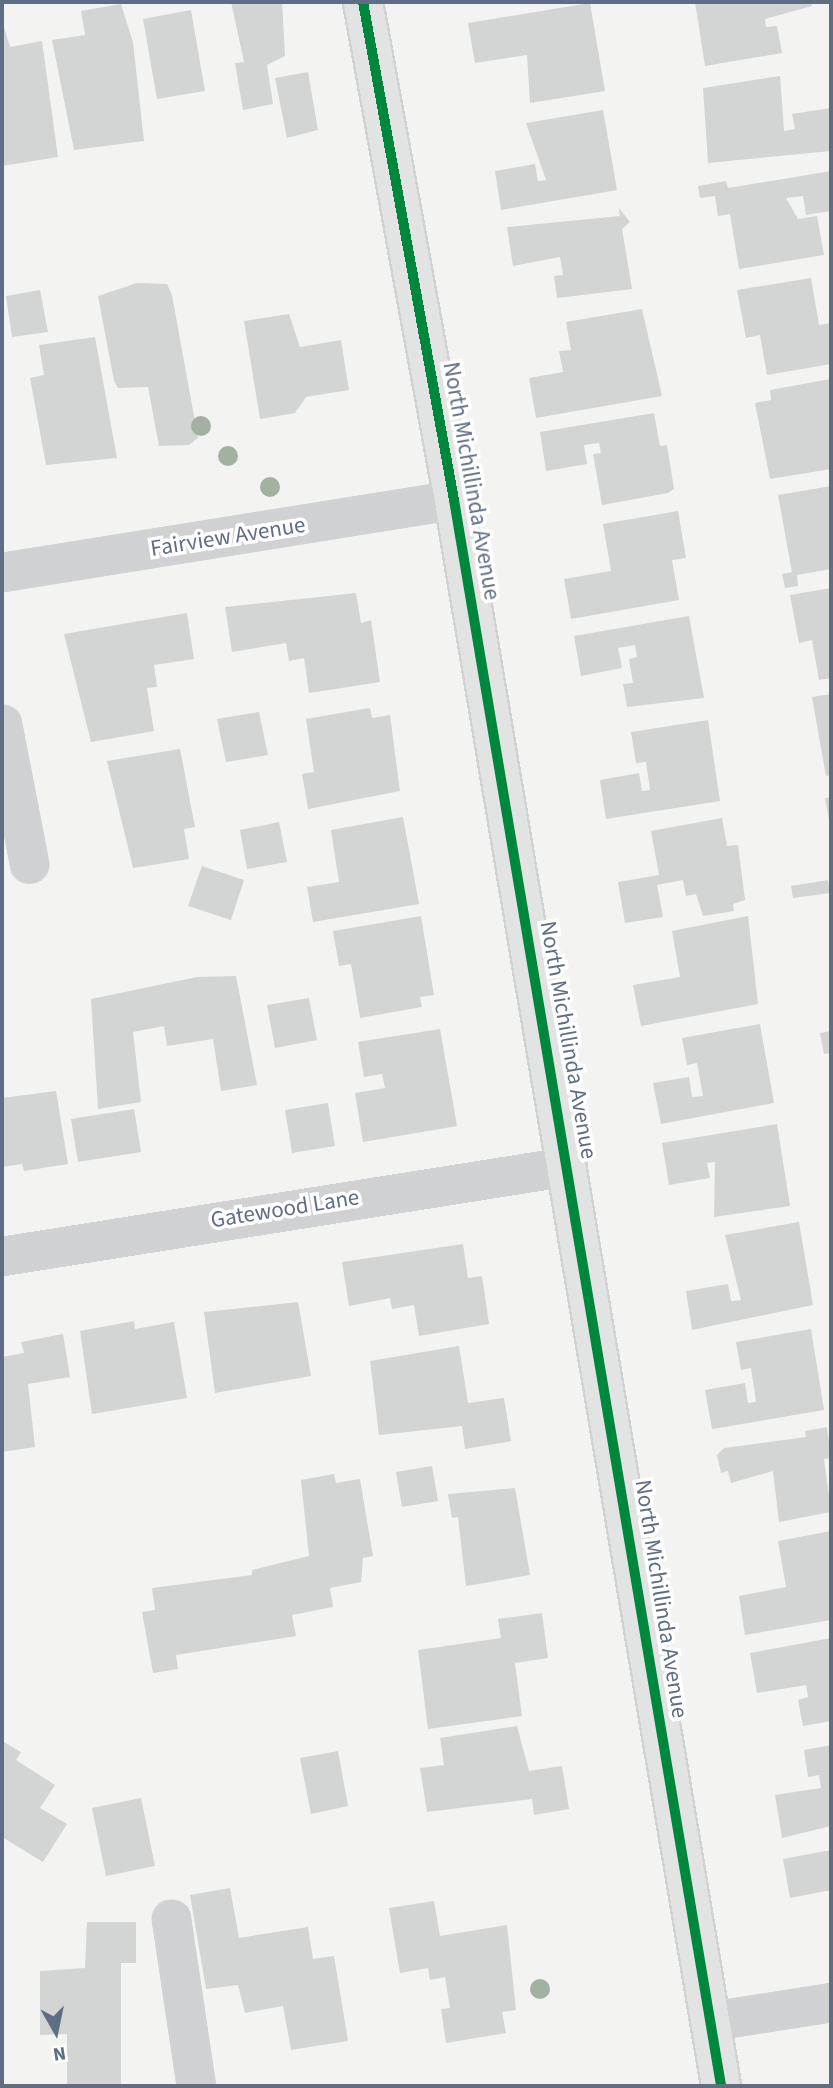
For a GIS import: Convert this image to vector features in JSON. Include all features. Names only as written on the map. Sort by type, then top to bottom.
[{"type":"street","name":"North Michillinda Avenue","points":[[363,2],[454,500],[721,2086]]},
{"type":"street","name":"Fairview Avenue","points":[[2,572],[454,500]]},
{"type":"street","points":[[2,724],[29,863]]},
{"type":"street","name":"Gatewood Lane","points":[[2,1256],[568,1167]]},
{"type":"street","points":[[171,1919],[196,2086]]},
{"type":"street","points":[[710,2021],[831,2002]]},
{"type":"building","points":[[231,2],[282,2],[285,56],[267,65],[273,104],[243,110],[235,63],[244,62]]},
{"type":"building","points":[[695,2],[812,2],[812,6],[765,19],[766,27],[777,26],[782,53],[705,66]]},
{"type":"building","points":[[590,3],[605,91],[530,103],[527,55],[475,63],[468,23]]},
{"type":"building","points":[[121,4],[133,42],[144,141],[74,150],[52,40],[85,35],[81,11]]},
{"type":"building","points":[[191,10],[205,91],[157,99],[143,19]]},
{"type":"building","points":[[2,20],[10,47],[42,41],[58,157],[2,166]]},
{"type":"building","points":[[308,72],[318,130],[287,138],[275,78]]},
{"type":"building","points":[[780,76],[784,131],[795,129],[792,114],[831,108],[831,151],[708,163],[703,88]]},
{"type":"building","points":[[603,110],[617,190],[501,210],[495,171],[535,164],[538,181],[546,180],[526,123]]},
{"type":"building","points":[[831,171],[831,211],[806,215],[803,196],[786,198],[798,219],[817,216],[824,255],[739,269],[730,214],[718,216],[715,196],[700,198],[698,186],[726,181],[728,188]]},
{"type":"building","points":[[619,208],[630,222],[622,229],[632,289],[557,298],[554,276],[563,275],[560,257],[513,266],[507,227],[620,216]]},
{"type":"building","points":[[811,278],[819,325],[831,323],[831,364],[767,375],[760,335],[746,338],[737,290]]},
{"type":"building","points":[[137,283],[167,284],[172,295],[198,438],[189,445],[159,446],[148,387],[118,388],[114,381],[98,296]]},
{"type":"building","points":[[40,290],[48,332],[12,337],[6,296]]},
{"type":"building","points":[[642,309],[662,396],[536,418],[529,378],[563,372],[559,351],[571,350],[566,322]]},
{"type":"building","points":[[289,314],[300,347],[341,340],[349,390],[306,397],[295,413],[260,419],[244,321]]},
{"type":"building","points":[[95,337],[117,458],[46,465],[30,378],[44,375],[39,345]]},
{"type":"building","points":[[831,379],[831,469],[770,479],[755,403],[771,400],[770,390]]},
{"type":"building","points":[[654,413],[660,446],[667,445],[674,489],[668,493],[602,505],[593,454],[601,453],[599,443],[584,445],[587,464],[546,471],[540,432]]},
{"type":"building","points":[[831,486],[831,569],[797,575],[798,586],[785,588],[782,574],[792,572],[778,495]]},
{"type":"building","points":[[678,511],[686,558],[672,560],[679,600],[571,619],[564,579],[611,571],[603,524]]},
{"type":"building","points":[[831,588],[831,678],[819,680],[812,640],[799,643],[790,595]]},
{"type":"building","points":[[356,593],[361,623],[371,620],[380,682],[309,693],[304,658],[289,661],[286,643],[232,652],[225,607]]},
{"type":"building","points":[[187,613],[194,659],[154,665],[157,687],[147,688],[154,731],[91,742],[64,634]]},
{"type":"building","points":[[689,616],[704,698],[627,707],[623,684],[633,683],[629,659],[637,657],[635,645],[618,648],[622,668],[581,676],[574,636]]},
{"type":"building","points":[[831,694],[831,775],[826,776],[812,697]]},
{"type":"building","points":[[370,708],[372,718],[390,715],[400,791],[308,809],[302,774],[314,772],[306,719]]},
{"type":"building","points":[[259,712],[268,755],[226,762],[217,719]]},
{"type":"building","points":[[708,720],[720,801],[606,819],[600,780],[639,773],[642,791],[650,790],[646,762],[636,763],[631,732]]},
{"type":"building","points":[[180,749],[195,827],[184,829],[189,859],[133,868],[107,761]]},
{"type":"building","points":[[831,797],[831,825],[830,825],[825,798]]},
{"type":"building","points":[[403,817],[419,904],[313,922],[307,887],[339,882],[331,830]]},
{"type":"building","points":[[722,818],[727,846],[738,845],[745,900],[733,904],[734,911],[703,916],[696,894],[686,896],[683,880],[657,885],[663,917],[625,923],[618,882],[659,875],[651,831]]},
{"type":"building","points":[[279,822],[287,862],[247,869],[240,830]]},
{"type":"building","points":[[202,866],[244,880],[231,920],[188,906]]},
{"type":"building","points":[[828,880],[830,893],[793,898],[791,886]]},
{"type":"building","points":[[421,916],[434,995],[420,997],[422,1007],[360,1018],[351,964],[339,966],[333,931]]},
{"type":"building","points":[[748,916],[758,1004],[641,1026],[633,985],[680,977],[672,931]]},
{"type":"building","points":[[236,976],[257,1085],[221,1091],[213,1039],[167,1046],[164,1026],[133,1032],[141,1102],[98,1109],[91,999],[197,977]]},
{"type":"building","points":[[309,998],[317,1040],[275,1048],[267,1005]]},
{"type":"building","points":[[760,1024],[774,1103],[661,1124],[653,1083],[689,1077],[692,1097],[703,1096],[697,1063],[687,1065],[682,1038]]},
{"type":"building","points":[[440,1029],[457,1126],[363,1142],[355,1093],[385,1088],[382,1074],[364,1077],[358,1042]]},
{"type":"building","points":[[831,1031],[831,1053],[824,1054],[820,1033]]},
{"type":"building","points":[[56,1091],[68,1164],[24,1171],[22,1164],[2,1167],[2,1098]]},
{"type":"building","points":[[328,1103],[335,1146],[292,1153],[285,1110]]},
{"type":"building","points":[[134,1109],[141,1152],[78,1162],[71,1119]]},
{"type":"building","points":[[777,1124],[790,1206],[714,1217],[715,1162],[707,1163],[710,1178],[669,1185],[662,1143]]},
{"type":"building","points":[[799,1222],[813,1305],[692,1330],[686,1291],[728,1284],[731,1301],[741,1300],[725,1235]]},
{"type":"building","points":[[463,1244],[468,1278],[482,1276],[489,1324],[419,1336],[414,1305],[392,1309],[390,1298],[349,1306],[342,1262]]},
{"type":"building","points":[[298,1302],[311,1376],[215,1393],[204,1312]]},
{"type":"building","points":[[134,1321],[135,1329],[174,1322],[187,1398],[92,1414],[80,1331]]},
{"type":"building","points":[[811,1329],[824,1410],[712,1429],[705,1390],[745,1383],[748,1403],[756,1402],[751,1368],[741,1370],[736,1342]]},
{"type":"building","points":[[63,1334],[70,1377],[28,1384],[35,1447],[2,1452],[2,1357],[24,1353],[21,1342]]},
{"type":"building","points":[[459,1346],[468,1403],[504,1398],[511,1441],[465,1449],[462,1426],[379,1435],[370,1361]]},
{"type":"building","points":[[827,1427],[831,1458],[824,1459],[831,1512],[779,1522],[773,1471],[731,1483],[728,1471],[721,1473],[717,1455],[724,1448],[806,1437],[805,1431]]},
{"type":"building","points":[[432,1466],[438,1501],[402,1507],[396,1472]]},
{"type":"building","points":[[334,1474],[336,1483],[360,1479],[373,1556],[363,1558],[361,1582],[330,1588],[333,1607],[292,1615],[296,1636],[176,1655],[178,1669],[153,1673],[142,1612],[155,1610],[152,1588],[252,1575],[252,1570],[309,1556],[301,1480]]},
{"type":"building","points":[[515,1488],[530,1575],[466,1586],[458,1517],[452,1518],[448,1494]]},
{"type":"building","points":[[831,1531],[831,1620],[745,1635],[739,1596],[786,1587],[778,1541]]},
{"type":"building","points":[[542,1613],[548,1658],[515,1663],[522,1716],[428,1729],[418,1650],[501,1638],[498,1619]]},
{"type":"building","points":[[831,1638],[831,1721],[803,1726],[798,1700],[808,1697],[806,1685],[757,1693],[750,1653]]},
{"type":"building","points":[[517,1726],[529,1771],[562,1766],[569,1809],[534,1815],[532,1799],[427,1812],[420,1768],[444,1765],[440,1738]]},
{"type":"building","points":[[2,1741],[21,1752],[16,1760],[55,1785],[40,1808],[67,1824],[43,1862],[2,1837]]},
{"type":"building","points":[[831,1745],[831,1826],[782,1838],[775,1795],[821,1788],[819,1775],[808,1777],[804,1750]]},
{"type":"building","points":[[338,1751],[348,1806],[311,1814],[300,1758]]},
{"type":"building","points":[[141,1798],[155,1866],[106,1876],[92,1808]]},
{"type":"building","points":[[831,1850],[831,1890],[790,1898],[783,1859]]},
{"type":"building","points":[[230,1888],[239,1938],[308,1927],[313,1959],[334,1956],[348,2041],[291,2050],[283,2006],[245,2013],[238,1985],[206,1989],[190,1895]]},
{"type":"building","points":[[434,1901],[440,1936],[507,1925],[516,2010],[502,2012],[506,2033],[446,2043],[441,2009],[450,2008],[445,1977],[430,1980],[428,1968],[400,1973],[389,1908]]},
{"type":"building","points":[[87,1922],[136,1922],[136,1963],[121,1963],[121,2086],[67,2086],[67,2034],[40,2035],[40,1971],[85,1968]]},
{"type":"cycle path","points":[[363,2],[454,500],[721,2086]]}]
